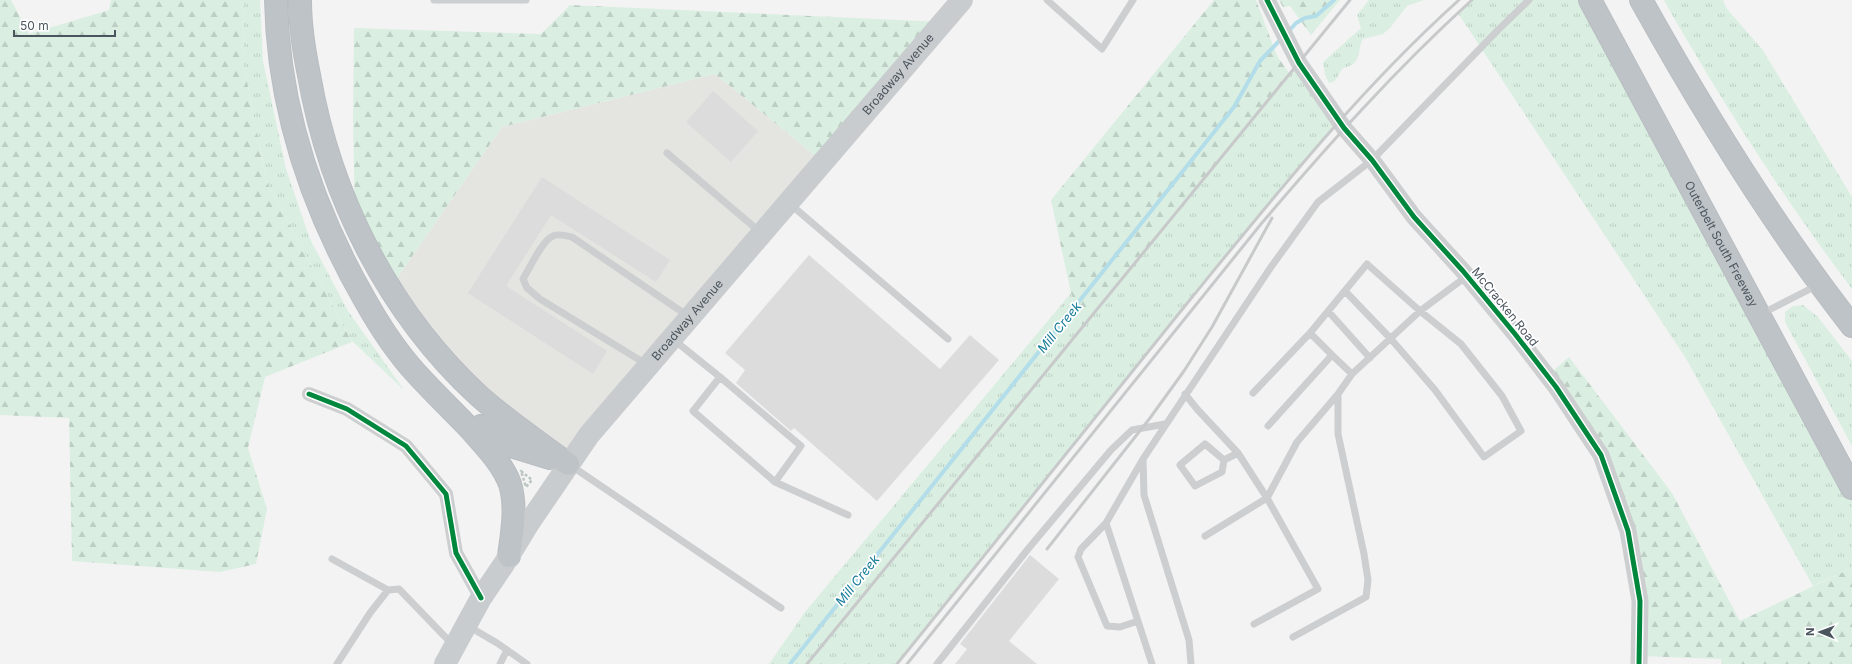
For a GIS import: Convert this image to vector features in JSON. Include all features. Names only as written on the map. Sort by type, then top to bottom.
[{"type":"highway","points":[[276,0],[278,49],[291,122],[304,168],[319,208],[335,245],[370,308],[391,341],[415,372],[448,405],[490,451],[501,467],[510,485],[513,512],[509,556]]},
{"type":"highway","points":[[300,0],[305,56],[313,99],[325,146],[341,190],[372,259],[418,328],[479,396],[521,431],[568,464]]},
{"type":"highway","points":[[1641,0],[1715,130],[1787,237],[1852,326]]},
{"type":"highway","name":"Outerbelt South Freeway","points":[[1592,4],[1852,488]]},
{"type":"highway","points":[[448,405],[469,418],[504,444],[568,464]]},
{"type":"main road","name":"Broadway Avenue","points":[[449,655],[481,598],[509,556],[528,523],[589,435],[962,0]]},
{"type":"street","name":"McCracken Road","points":[[1266,0],[1299,63],[1344,128],[1372,160],[1414,217],[1467,276],[1556,387],[1601,455],[1628,531],[1640,601],[1639,664]]},
{"type":"street","points":[[309,394],[347,409],[406,446],[446,494],[456,553],[481,598]]},
{"type":"lane","points":[[434,0],[526,0]]},
{"type":"lane","points":[[1047,0],[1102,49],[1133,0]]},
{"type":"lane","points":[[1138,621],[1120,627],[1107,626],[1078,557],[1081,549],[1106,523],[1165,424],[1271,267],[1318,202],[1372,160],[1487,41],[1529,0]]},
{"type":"lane","points":[[667,153],[762,233]]},
{"type":"lane","points":[[788,202],[948,339]]},
{"type":"lane","points":[[649,365],[540,299],[527,288],[523,279],[546,241],[554,236],[560,235],[572,237],[690,317]]},
{"type":"lane","points":[[1253,393],[1310,333],[1367,264],[1420,312],[1461,344],[1502,396],[1521,431],[1484,456],[1435,390],[1345,291]]},
{"type":"lane","points":[[1205,536],[1267,498],[1297,442],[1338,394],[1352,374],[1420,312],[1467,276]]},
{"type":"lane","points":[[1759,315],[1820,283]]},
{"type":"lane","points":[[1328,311],[1370,358]]},
{"type":"lane","points":[[1310,333],[1352,374]]},
{"type":"lane","points":[[672,339],[720,377],[801,446],[775,482]]},
{"type":"lane","points":[[1268,426],[1332,355]]},
{"type":"lane","points":[[720,377],[693,411],[775,482],[848,515]]},
{"type":"lane","points":[[1185,394],[1238,453],[1267,498],[1318,589],[1254,624]]},
{"type":"lane","points":[[1293,637],[1366,597],[1368,580],[1364,554],[1338,434],[1338,394]]},
{"type":"lane","points":[[936,664],[1028,549],[1111,450],[1132,430],[1165,424]]},
{"type":"lane","points":[[1205,444],[1224,460],[1222,472],[1195,486],[1180,465],[1205,444]]},
{"type":"lane","points":[[1224,460],[1238,453]]},
{"type":"lane","points":[[1143,459],[1144,495],[1189,640],[1191,664]]},
{"type":"lane","points":[[568,464],[781,608]]},
{"type":"lane","points":[[1106,523],[1152,664]]},
{"type":"lane","points":[[332,559],[388,590],[399,589],[449,655]]},
{"type":"lane","points":[[337,664],[370,613],[388,590]]},
{"type":"lane","points":[[466,625],[527,664]]},
{"type":"lane","points":[[500,664],[507,650]]},
{"type":"shaded area","points":[[715,74],[823,162],[568,464],[521,431],[390,288],[502,127]]},
{"type":"green space","points":[[0,0],[11,0],[29,34],[109,10],[111,0],[243,0],[244,66],[267,183],[352,342],[265,377],[248,448],[267,509],[256,564],[220,572],[72,561],[69,418],[0,415]]},
{"type":"green space","points":[[243,0],[260,0],[263,61],[286,169],[310,239],[348,311],[404,390],[351,340],[267,183],[244,66]]},
{"type":"green space","points":[[1214,0],[1256,0],[1277,56],[1290,74],[1083,327],[1071,293],[1051,200]]},
{"type":"green space","points":[[1279,0],[1340,0],[1311,35],[1290,6],[1283,7]]},
{"type":"green space","points":[[1369,0],[1424,0],[1407,6],[1390,28],[1383,34],[1363,39],[1358,57],[1354,63],[1342,69],[1335,81],[1329,83],[1325,75],[1323,62],[1361,28],[1357,15]]},
{"type":"green space","points":[[1472,0],[1590,0],[1852,488],[1852,568],[1813,586],[1685,357],[1458,13]]},
{"type":"green space","points":[[1664,0],[1723,0],[1727,9],[1762,49],[1852,197],[1852,289],[1795,210],[1741,129]]},
{"type":"green space","points":[[570,5],[943,22],[823,162],[715,74],[502,127],[390,288],[355,222],[353,120],[354,28],[541,34]]},
{"type":"green space","points":[[1299,63],[1339,121],[1259,215],[897,664],[769,664],[805,612],[1071,293],[1083,327]]},
{"type":"green space","points":[[1803,305],[1818,317],[1852,361],[1852,446],[1785,322],[1785,312],[1793,306]]},
{"type":"green space","points":[[1569,357],[1672,493],[1740,621],[1852,568],[1852,664],[1722,664],[1721,659],[1639,656],[1640,601],[1601,455],[1547,376]]},
{"type":"building","points":[[713,91],[758,131],[731,162],[686,122]]},
{"type":"building","points":[[542,177],[670,260],[656,282],[551,215],[506,286],[607,351],[593,374],[468,293]]},
{"type":"building","points":[[809,255],[940,369],[970,335],[999,360],[877,501],[794,428],[791,431],[736,383],[745,370],[725,353]]},
{"type":"building","points":[[1030,555],[1059,579],[1009,641],[1037,664],[955,664],[967,649],[960,644]]},
{"type":"waterway","name":"Mill Creek","points":[[1288,32],[1296,23],[1305,18],[1316,16],[1334,0]]},
{"type":"waterway","name":"Mill Creek","points":[[790,664],[1234,107],[1260,61],[1282,38]]},
{"type":"railway","points":[[807,664],[1350,0]]},
{"type":"railway","points":[[897,664],[1224,257],[1320,143],[1387,69],[1459,0]]},
{"type":"railway","points":[[907,664],[1261,224],[1363,108],[1416,53],[1472,0]]},
{"type":"railway","points":[[1047,549],[1150,418],[1184,371],[1212,327],[1272,218]]},
{"type":"cycle path","points":[[1267,0],[1299,63],[1344,128],[1372,160],[1414,217],[1463,271],[1515,334],[1556,387],[1601,455],[1628,531],[1640,601],[1639,664]]},
{"type":"cycle path","points":[[309,394],[347,409],[406,446],[446,494],[456,553],[481,598]]}]
